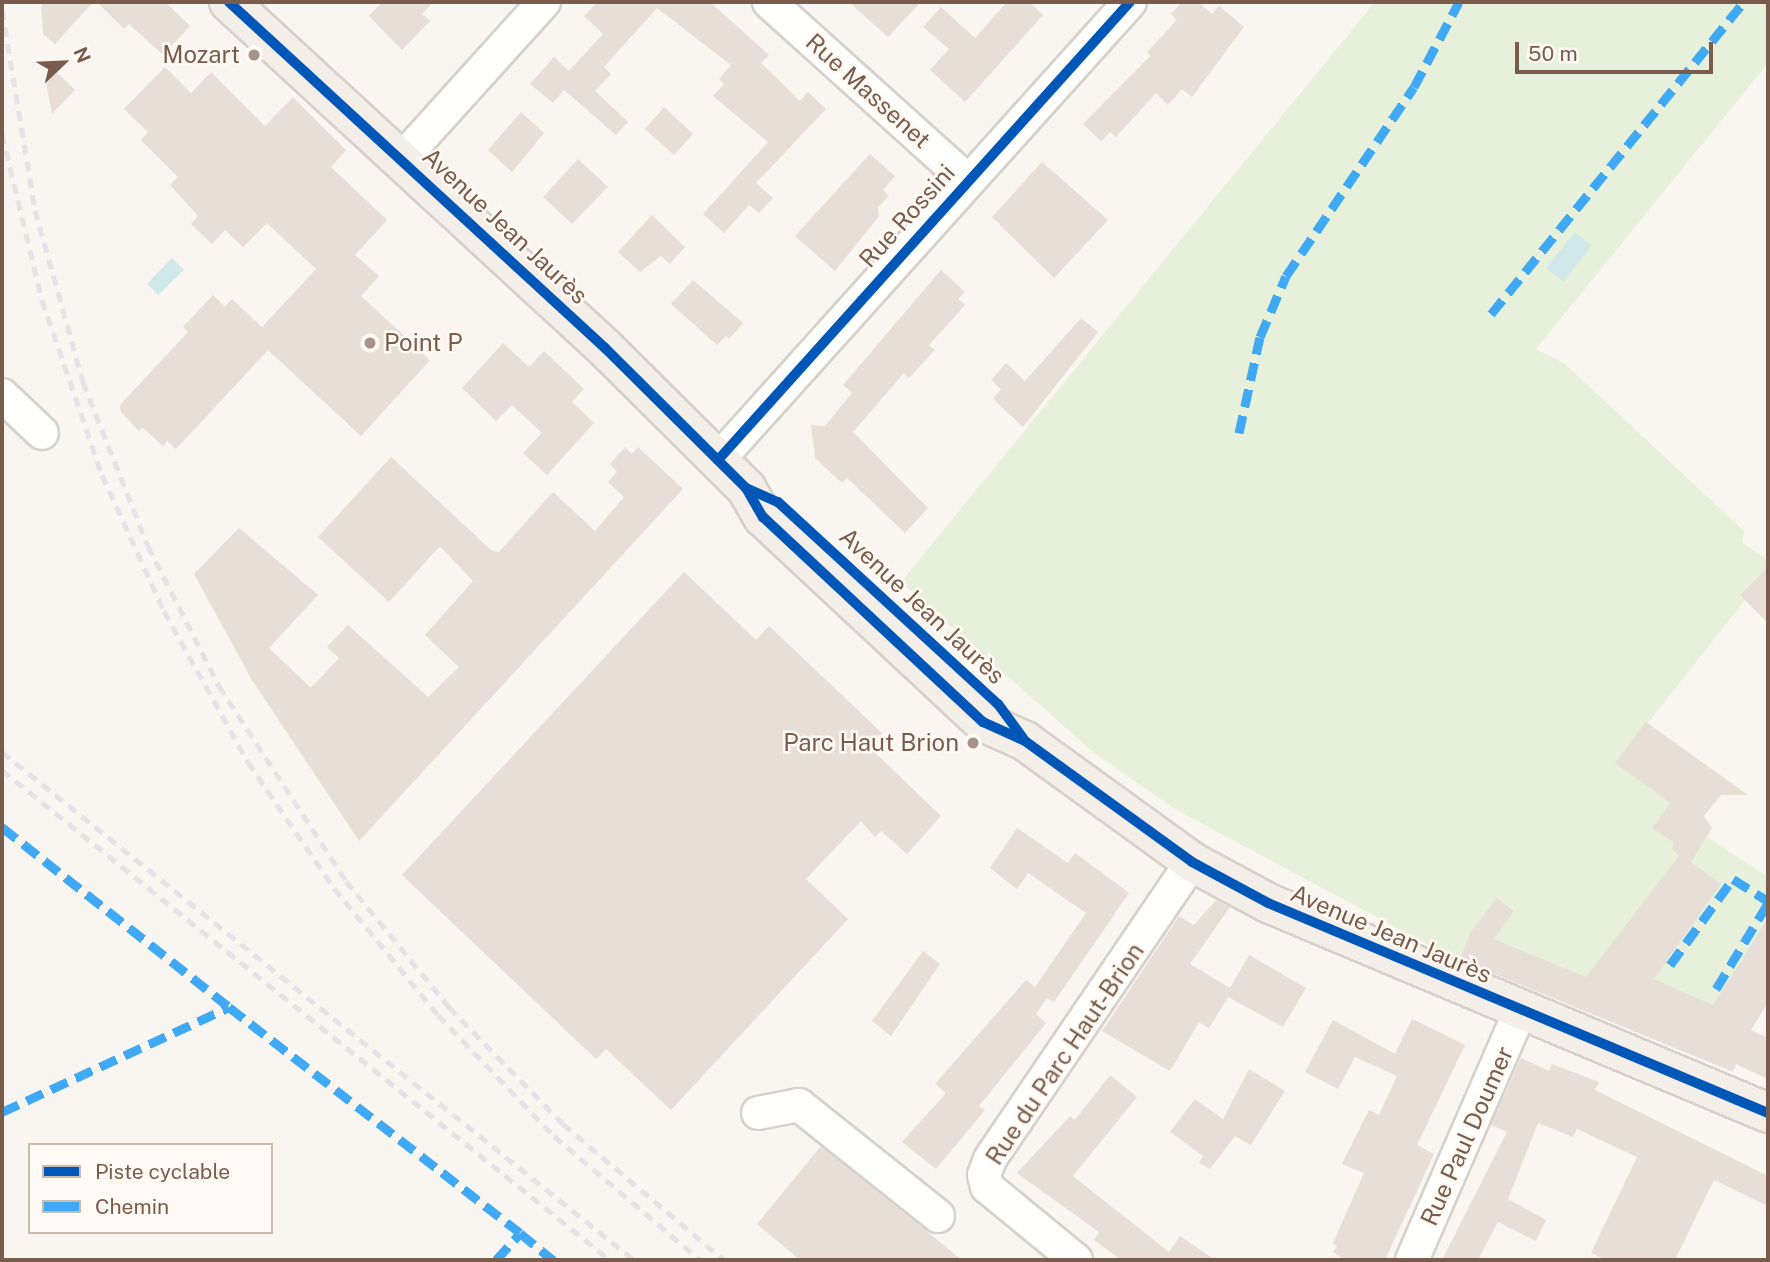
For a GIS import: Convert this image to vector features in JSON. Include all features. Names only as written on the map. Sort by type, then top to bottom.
[{"type":"main road","name":"Avenue Jean Jaurès","points":[[229,2],[605,348],[746,488],[778,502],[998,704],[1025,741],[1192,862],[1268,903],[1520,1012],[1768,1113]]},
{"type":"street","points":[[402,159],[544,2]]},
{"type":"street","name":"Rue Massenet","points":[[769,2],[967,180]]},
{"type":"street","name":"Rue Rossini","points":[[718,460],[967,180],[1130,2]]},
{"type":"street","points":[[2,395],[42,433]]},
{"type":"street","name":"Rue du Parc Haut-Brion","points":[[1076,1260],[987,1187],[984,1175],[990,1159],[1192,862]]},
{"type":"street","name":"Rue Paul Doumer","points":[[1412,1260],[1520,1012]]},
{"type":"street","points":[[758,1113],[799,1105],[938,1216]]},
{"type":"green space","points":[[1375,2],[1768,2],[1768,63],[1536,349],[1565,364],[1744,531],[1742,542],[1768,561],[1768,567],[1740,595],[1745,600],[1616,763],[1670,803],[1652,828],[1674,843],[1679,856],[1588,978],[1494,939],[1514,911],[1498,898],[1470,933],[1460,960],[1175,809],[1093,752],[901,582]]},
{"type":"green space","points":[[1707,837],[1768,877],[1768,923],[1713,1005],[1637,976],[1720,884],[1686,858]]},
{"type":"water","points":[[1575,232],[1592,246],[1563,282],[1546,268]]},
{"type":"water","points":[[172,258],[184,270],[158,295],[147,284]]},
{"type":"building","points":[[41,2],[93,2],[55,44],[43,34]]},
{"type":"building","points":[[97,2],[165,2],[190,26],[163,55],[129,24],[124,29]]},
{"type":"building","points":[[382,2],[433,2],[422,14],[430,21],[402,50],[369,16]]},
{"type":"building","points":[[597,2],[710,2],[769,55],[761,63],[800,101],[808,92],[826,109],[756,183],[773,198],[759,213],[749,205],[724,233],[703,214],[768,142],[713,96],[724,84],[719,79],[731,65],[657,8],[604,67],[611,74],[595,91],[628,122],[616,135],[564,90],[553,103],[530,84],[554,57],[569,71],[603,34],[584,16]]},
{"type":"building","points":[[849,2],[921,2],[888,37]]},
{"type":"building","points":[[1007,2],[1029,2],[1043,15],[965,102],[930,70],[949,49],[923,27],[941,7],[975,38]]},
{"type":"building","points":[[1182,2],[1198,2],[1212,14],[1219,6],[1244,27],[1192,97],[1182,89],[1168,105],[1156,93],[1116,137],[1110,132],[1101,141],[1083,124],[1150,56],[1147,52],[1177,20],[1171,14]]},
{"type":"building","points":[[165,67],[191,93],[211,72],[265,126],[293,97],[346,150],[331,167],[387,220],[355,255],[379,276],[361,296],[430,360],[361,436],[268,350],[176,449],[167,441],[163,446],[142,427],[139,431],[121,412],[120,405],[188,332],[183,327],[213,295],[225,307],[232,299],[262,327],[316,269],[267,223],[243,247],[225,230],[212,244],[191,224],[198,216],[170,185],[178,177],[141,140],[148,132],[124,109]]},
{"type":"building","points":[[56,72],[75,90],[52,114],[46,82]]},
{"type":"building","points":[[664,107],[693,134],[674,155],[645,129]]},
{"type":"building","points":[[521,112],[544,133],[512,172],[488,150]]},
{"type":"building","points":[[870,154],[895,176],[883,190],[889,196],[878,207],[879,216],[835,271],[795,236]]},
{"type":"building","points":[[578,159],[608,187],[572,224],[543,197]]},
{"type":"building","points":[[1042,162],[1108,220],[1054,278],[992,217]]},
{"type":"building","points":[[652,215],[685,247],[670,264],[661,256],[640,272],[618,252]]},
{"type":"building","points":[[941,270],[965,292],[958,299],[965,305],[929,345],[935,350],[909,378],[904,373],[853,432],[928,508],[905,533],[847,478],[842,483],[815,458],[811,425],[825,426],[852,393],[843,385]]},
{"type":"building","points":[[693,280],[743,323],[729,339],[726,336],[717,345],[671,304]]},
{"type":"building","points":[[1081,318],[1098,332],[1023,427],[993,399],[1001,389],[991,380],[1006,363],[1025,381]]},
{"type":"building","points":[[503,343],[529,367],[544,351],[584,389],[572,402],[594,423],[547,475],[523,453],[542,433],[512,405],[496,421],[462,388]]},
{"type":"building","points":[[625,447],[632,454],[638,447],[683,489],[359,841],[252,680],[194,574],[239,528],[318,595],[269,648],[311,688],[339,658],[327,647],[348,625],[428,697],[459,667],[425,635],[473,581],[440,546],[389,602],[318,537],[391,457],[491,550],[499,552],[553,492],[595,531],[624,497],[608,482],[617,472],[610,464]]},
{"type":"building","points":[[1768,567],[1768,623],[1740,595]]},
{"type":"building","points":[[684,572],[756,640],[769,626],[882,733],[869,747],[941,816],[907,854],[881,831],[875,837],[861,821],[806,879],[848,919],[671,1110],[606,1049],[596,1059],[402,875]]},
{"type":"building","points":[[1646,722],[1748,795],[1721,795],[1704,816],[1712,828],[1691,862],[1721,884],[1654,979],[1713,1005],[1768,918],[1768,1003],[1751,1030],[1768,1038],[1768,1079],[1736,1064],[1733,1072],[1460,960],[1470,933],[1497,898],[1514,911],[1494,939],[1586,977],[1679,856],[1672,849],[1674,843],[1652,828],[1670,803],[1615,763]]},
{"type":"building","points":[[1017,828],[1068,863],[1075,853],[1129,893],[1054,1002],[1047,998],[1036,1014],[1046,1023],[979,1106],[985,1110],[936,1169],[902,1142],[946,1093],[935,1084],[1026,980],[1035,987],[1086,913],[1028,873],[1017,889],[990,868]]},
{"type":"building","points":[[1216,900],[1230,907],[1190,964],[1230,988],[1249,955],[1306,988],[1283,1027],[1228,997],[1209,1028],[1199,1022],[1170,1071],[1102,1031],[1179,916],[1194,925]]},
{"type":"building","points":[[923,951],[940,964],[891,1036],[872,1021]]},
{"type":"building","points":[[1412,1019],[1465,1045],[1417,1145],[1434,1154],[1385,1260],[1344,1260],[1333,1252],[1337,1247],[1333,1243],[1364,1173],[1342,1164],[1369,1110],[1379,1115],[1397,1076],[1355,1057],[1338,1089],[1305,1072],[1333,1020],[1395,1054]]},
{"type":"building","points":[[1521,1058],[1549,1071],[1552,1064],[1599,1082],[1595,1090],[1768,1176],[1768,1206],[1714,1180],[1675,1260],[1606,1260],[1591,1253],[1637,1157],[1577,1129],[1573,1137],[1538,1123],[1508,1199],[1546,1220],[1536,1241],[1498,1222],[1478,1260],[1442,1260],[1507,1132],[1491,1125]]},
{"type":"building","points":[[1249,1069],[1285,1091],[1251,1145],[1235,1136],[1210,1169],[1199,1163],[1203,1156],[1170,1132],[1195,1099],[1223,1119]]},
{"type":"building","points":[[1110,1075],[1137,1097],[1073,1176],[1169,1252],[1180,1236],[1215,1260],[1121,1260],[1094,1240],[1099,1232],[1017,1173],[1070,1116],[1075,1120]]},
{"type":"building","points":[[821,1146],[962,1260],[800,1260],[757,1224]]},
{"type":"railway","points":[[2,10],[35,210],[83,382],[148,546],[219,686],[346,881],[449,1007],[563,1124],[724,1260]]},
{"type":"railway","points":[[2,134],[42,300],[102,475],[164,611],[248,762],[334,888],[438,1015],[554,1136],[700,1260]]},
{"type":"railway","points":[[2,752],[634,1260]]},
{"type":"railway","points":[[2,770],[610,1260]]},
{"type":"marked path","points":[[1239,433],[1260,337],[1286,276],[1414,87],[1459,2]]},
{"type":"marked path","points":[[1491,314],[1744,2]]},
{"type":"marked path","points":[[2,827],[229,1007]]},
{"type":"marked path","points":[[1670,965],[1733,879],[1768,901]]},
{"type":"marked path","points":[[1716,989],[1768,903]]},
{"type":"marked path","points":[[2,1112],[229,1007],[520,1233]]},
{"type":"marked path","points":[[496,1260],[520,1233],[553,1260]]},
{"type":"cycle path","points":[[229,2],[605,348],[746,488],[763,517],[983,722],[1025,741],[1192,862],[1268,903],[1768,1113]]},
{"type":"cycle path","points":[[718,460],[1130,2]]},
{"type":"cycle path","points":[[746,488],[778,502],[998,704],[1023,738]]},
{"type":"place","name":"Mozart","points":[[254,55]]},
{"type":"place","name":"Point P","points":[[370,343]]},
{"type":"place","name":"Parc Haut Brion","points":[[973,743]]}]
